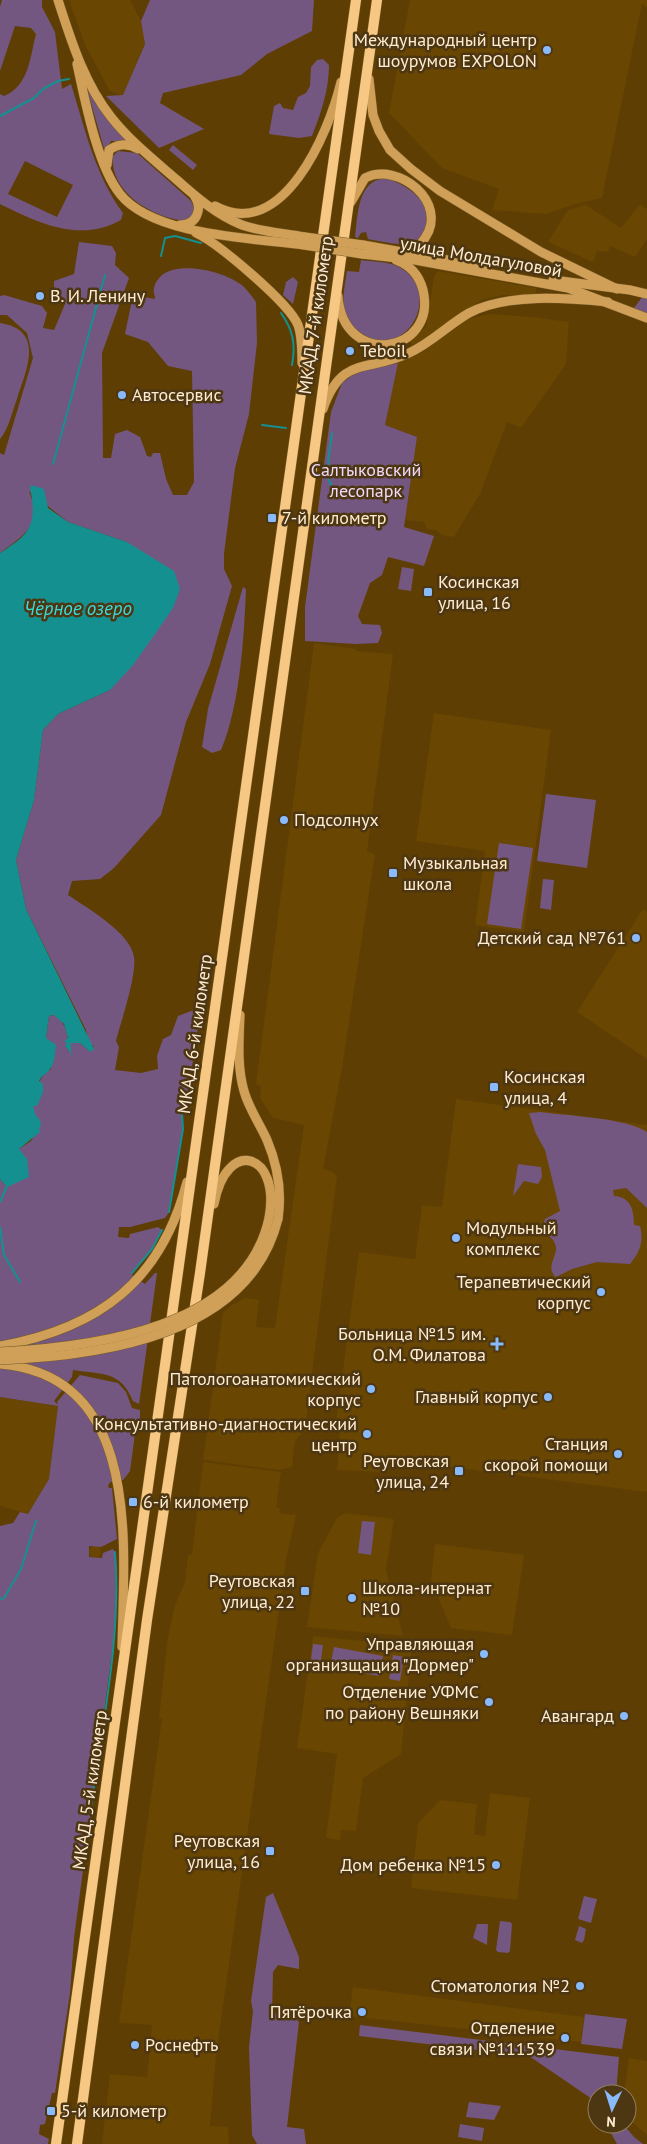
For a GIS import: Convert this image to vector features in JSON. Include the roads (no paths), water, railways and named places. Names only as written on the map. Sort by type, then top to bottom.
[{"type":"highway","name":"МКАД, 7-й километр","points":[[267,631],[356,0]]},
{"type":"highway","name":"МКАД, 7-й километр","points":[[240,980],[377,0]]},
{"type":"highway","name":"МКАД, 6-й километр","points":[[155,1441],[267,631]]},
{"type":"highway","points":[[200,1273],[240,980]]},
{"type":"highway","name":"МКАД, 5-й километр","points":[[77,2144],[144,1643],[200,1273]]},
{"type":"highway","name":"МКАД, 5-й километр","points":[[56,2144],[155,1441]]},
{"type":"main road","points":[[58,0],[71,39],[89,113],[106,168],[119,193],[128,203],[153,219],[206,238],[218,246],[293,317],[300,336],[302,383]]},
{"type":"main road","points":[[71,39],[99,100],[126,134],[192,193],[217,212],[244,226],[304,241]]},
{"type":"main road","points":[[192,193],[219,208],[241,212],[263,210],[283,197],[314,152],[325,131],[334,108],[348,51]]},
{"type":"main road","points":[[369,54],[370,98],[378,131],[390,150],[440,191],[541,252],[617,289]]},
{"type":"main road","points":[[106,168],[109,150],[115,146],[131,145],[145,152]]},
{"type":"main road","points":[[346,218],[352,199],[366,178],[373,174],[390,173],[409,183],[427,200],[430,209],[431,226],[428,234],[417,247],[391,253]]},
{"type":"main road","points":[[169,225],[183,226],[191,224],[196,219],[199,205],[192,193]]},
{"type":"main road","points":[[169,225],[304,241]]},
{"type":"main road","name":"улица Молдагуловой","points":[[304,241],[647,294]]},
{"type":"main road","points":[[337,283],[342,318],[355,336],[365,342],[376,345],[388,346],[398,343],[416,329],[421,320],[424,296],[417,275],[391,253]]},
{"type":"main road","name":"улица Молдагуловой","points":[[391,253],[415,260],[568,288],[647,318]]},
{"type":"main road","points":[[318,423],[334,385],[349,371],[408,354],[478,308],[512,301],[577,299],[608,302]]},
{"type":"main road","points":[[0,1362],[63,1357],[105,1350],[150,1338],[186,1322],[226,1298],[249,1279],[269,1248],[280,1198],[276,1168],[267,1140],[248,1103],[240,1076],[240,980]]},
{"type":"main road","points":[[0,1346],[36,1337],[77,1322],[111,1302],[140,1277],[158,1254],[168,1236],[182,1199],[196,1150]]},
{"type":"main road","points":[[0,1352],[62,1348],[103,1342],[147,1330],[182,1314],[221,1291],[242,1273],[261,1245],[274,1219],[271,1192],[266,1173],[259,1166],[250,1162],[240,1162],[233,1164],[224,1174],[217,1188],[200,1273]]},
{"type":"main road","points":[[0,1362],[48,1377],[72,1392],[86,1405],[97,1420],[108,1444],[117,1486],[123,1576],[119,1702]]},
{"type":"water","name":"Чёрное озеро","points":[[31,485],[44,489],[48,508],[68,522],[127,542],[174,571],[180,589],[173,608],[155,634],[133,665],[110,690],[58,714],[43,730],[34,800],[16,860],[26,909],[94,1049],[90,1052],[80,1043],[71,1043],[71,1059],[70,1052],[65,1046],[67,1043],[64,1041],[68,1038],[64,1024],[54,1015],[49,1016],[46,1038],[56,1045],[52,1067],[39,1081],[43,1084],[43,1092],[37,1106],[33,1106],[36,1116],[40,1120],[40,1132],[19,1149],[27,1159],[29,1177],[7,1187],[0,1179],[0,553],[21,538],[30,526],[33,510]]},
{"type":"waterway","points":[[0,116],[34,98],[43,89],[58,81],[69,79]]},
{"type":"waterway","points":[[161,256],[165,238],[175,236],[201,243]]},
{"type":"waterway","points":[[53,464],[105,275]]},
{"type":"waterway","points":[[281,313],[291,331],[294,350],[292,365]]},
{"type":"waterway","points":[[262,425],[286,428]]},
{"type":"waterway","points":[[332,433],[328,458],[328,476],[334,490],[340,496]]},
{"type":"waterway","points":[[169,1212],[183,1129],[182,1113]]},
{"type":"waterway","points":[[0,1202],[7,1186]]},
{"type":"waterway","points":[[0,1227],[4,1255],[20,1282]]},
{"type":"waterway","points":[[132,1273],[152,1249],[162,1230]]},
{"type":"waterway","points":[[0,1599],[4,1598],[21,1569],[36,1521]]},
{"type":"waterway","points":[[90,1815],[113,1650],[116,1617],[115,1552]]},
{"type":"place","name":"Международный центр шоурумов EXPOLON","points":[[547,50]]},
{"type":"place","name":"В. И. Ленину","points":[[40,296]]},
{"type":"place","name":"Teboil","points":[[350,351]]},
{"type":"place","name":"Автосервис","points":[[122,395]]},
{"type":"place","name":"7-й километр","points":[[272,518]]},
{"type":"place","name":"Косинская улица, 16","points":[[428,592]]},
{"type":"place","name":"Подсолнух","points":[[284,820]]},
{"type":"place","name":"Музыкальная школа","points":[[393,873]]},
{"type":"place","name":"Детский сад №761","points":[[636,938]]},
{"type":"place","name":"Косинская улица, 4","points":[[494,1087]]},
{"type":"place","name":"Модульный комплекс","points":[[456,1238]]},
{"type":"place","name":"Терапевтический корпус","points":[[601,1292]]},
{"type":"place","name":"Больница №15 им. О.М. Филатова","points":[[497,1344]]},
{"type":"place","name":"Патологоанатомический корпус","points":[[371,1389]]},
{"type":"place","name":"Главный корпус","points":[[548,1397]]},
{"type":"place","name":"Консультативно-диагностический центр","points":[[367,1434]]},
{"type":"place","name":"Станция скорой помощи","points":[[618,1454]]},
{"type":"place","name":"Реутовская улица, 24","points":[[459,1471]]},
{"type":"place","name":"6-й километр","points":[[133,1502]]},
{"type":"place","name":"Реутовская улица, 22","points":[[305,1591]]},
{"type":"place","name":"Школа-интернат №10","points":[[352,1598]]},
{"type":"place","name":"Управляющая организщация \"Дормер\"","points":[[484,1654]]},
{"type":"place","name":"Отделение УФМС по району Вешняки","points":[[489,1702]]},
{"type":"place","name":"Авангард","points":[[624,1716]]},
{"type":"place","name":"Реутовская улица, 16","points":[[270,1851]]},
{"type":"place","name":"Дом ребенка №15","points":[[496,1865]]},
{"type":"place","name":"Стоматология №2","points":[[580,1986]]},
{"type":"place","name":"Пятёрочка","points":[[362,2012]]},
{"type":"place","name":"Отделение связи №111539","points":[[565,2038]]},
{"type":"place","name":"Роснефть","points":[[135,2045]]},
{"type":"place","name":"5-й километр","points":[[51,2111]]},
{"type":"park label","name":"Салтыковский лесопарк","points":[[366,480]]}]
